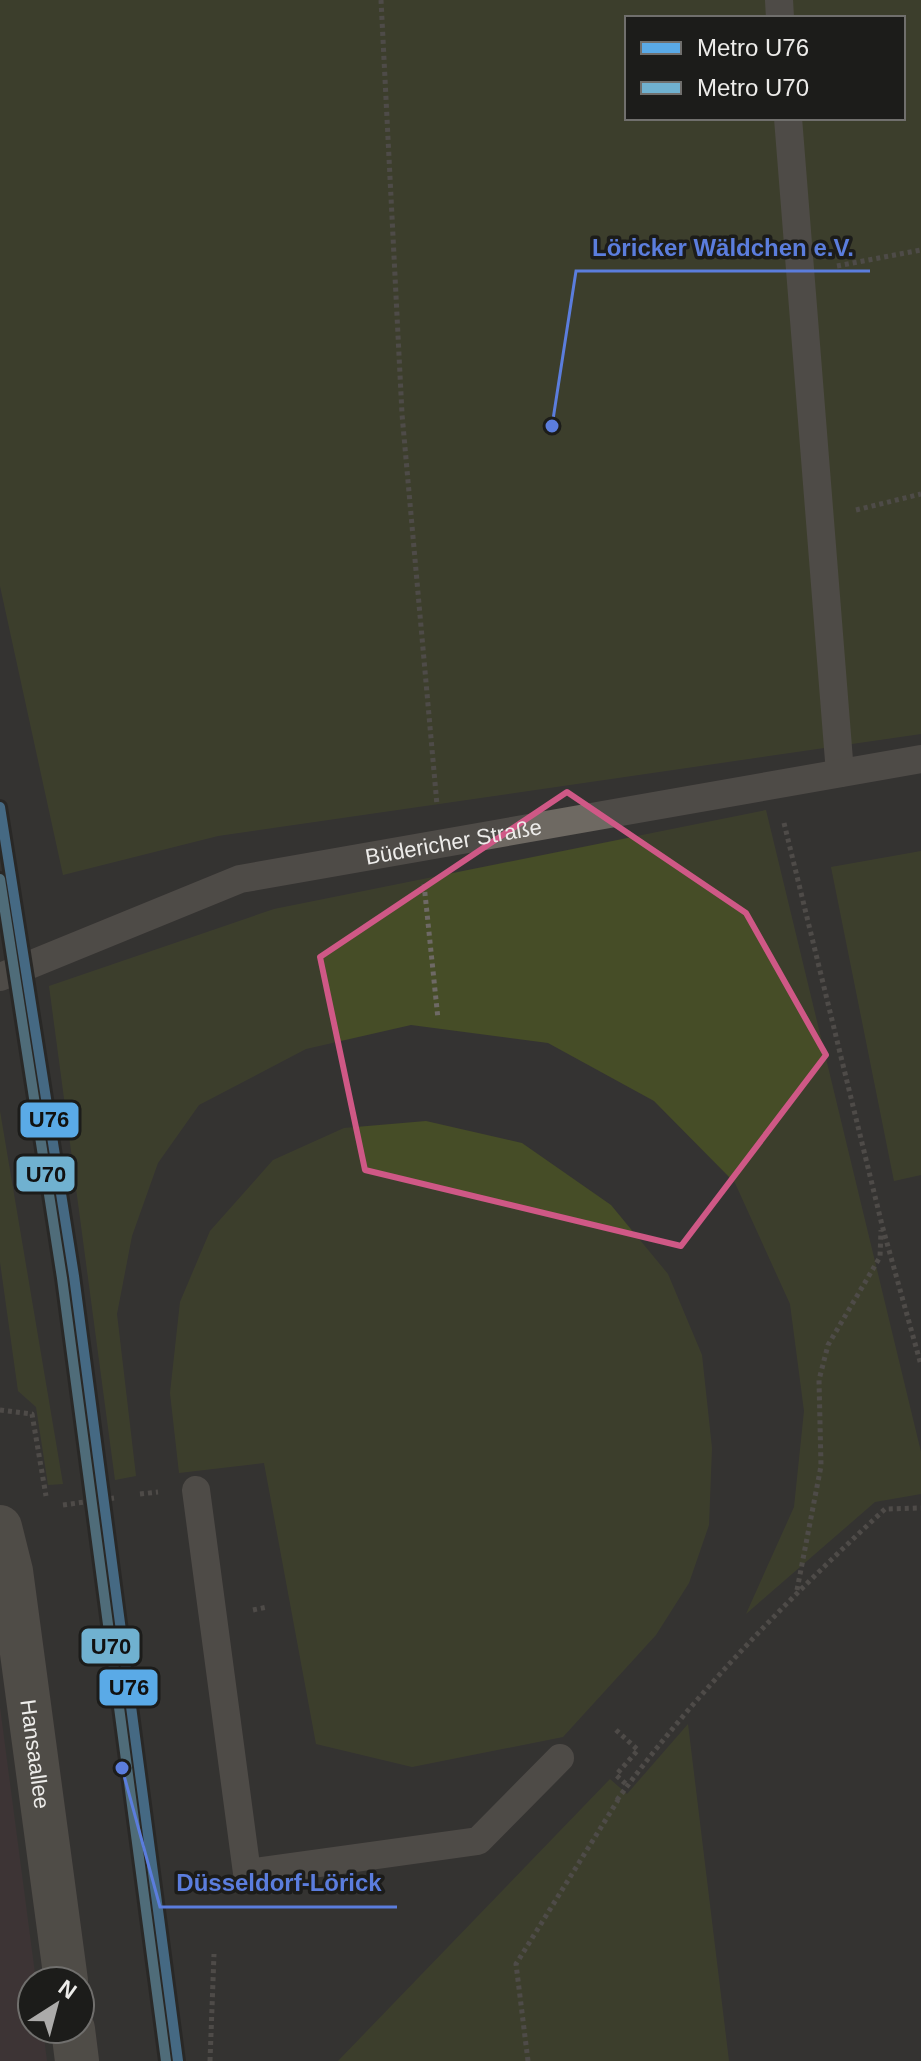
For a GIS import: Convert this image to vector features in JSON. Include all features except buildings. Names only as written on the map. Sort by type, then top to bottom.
[{"type":"street","name":"Hansaallee","points":[[0,1527],[11,1571],[64,1965]]},
{"type":"lane","points":[[788,120],[840,773]]},
{"type":"lane","name":"Büdericher Straße","points":[[0,977],[240,879],[921,759]]},
{"type":"lane","points":[[196,1490],[247,1873],[478,1841],[560,1758]]},
{"type":"path","points":[[381,0],[438,1019]]},
{"type":"path","points":[[800,272],[921,250]]},
{"type":"path","points":[[819,519],[921,494]]},
{"type":"path","points":[[775,785],[882,1225],[921,1365]]},
{"type":"path","points":[[797,1591],[821,1466],[819,1380],[828,1345],[880,1257],[882,1225]]},
{"type":"path","points":[[0,1410],[32,1414],[46,1496]]},
{"type":"path","points":[[140,1494],[159,1492]]},
{"type":"path","points":[[63,1505],[114,1498]]},
{"type":"path","points":[[617,1800],[671,1729],[797,1591],[885,1509],[921,1508]]},
{"type":"path","points":[[616,1730],[638,1750],[616,1775],[628,1785]]},
{"type":"path","points":[[528,2061],[516,1964],[628,1785]]},
{"type":"path","points":[[210,2061],[214,1954]]},
{"type":"highlighted area","points":[[567,792],[746,913],[826,1055],[681,1246],[365,1170],[320,957]]},
{"type":"shaded area","points":[[0,1707],[34,1965],[16,1965],[16,2045],[45,2045],[47,2061],[0,2061]]},
{"type":"green space","points":[[0,0],[921,0],[921,734],[218,836],[63,875],[0,586]]},
{"type":"green space","points":[[766,810],[921,1452],[921,1494],[875,1502],[746,1614],[794,1507],[804,1411],[790,1304],[735,1183],[654,1101],[548,1043],[411,1025],[306,1049],[199,1105],[158,1163],[132,1236],[117,1314],[136,1476],[115,1480],[49,986],[274,909]]},
{"type":"green space","points":[[921,851],[921,1175],[894,1181],[831,867]]},
{"type":"green space","points":[[0,1111],[63,1484],[48,1485],[36,1407],[18,1391],[0,1262]]},
{"type":"green space","points":[[426,1121],[522,1143],[611,1205],[668,1274],[702,1355],[712,1448],[709,1525],[689,1583],[656,1635],[563,1737],[412,1767],[316,1744],[264,1463],[179,1473],[170,1393],[180,1302],[210,1231],[273,1160],[344,1128]]},
{"type":"green space","points":[[688,1724],[729,2061],[338,2061],[610,1779],[627,1794]]},
{"type":"metro line","name":"U76","points":[[0,807],[74,1276],[178,2061]]},
{"type":"metro line","name":"U70","points":[[0,879],[62,1278],[166,2061]]},
{"type":"place","name":"Löricker Wäldchen e.V.","points":[[552,426]]},
{"type":"place","name":"Düsseldorf-Lörick","points":[[122,1768]]}]
